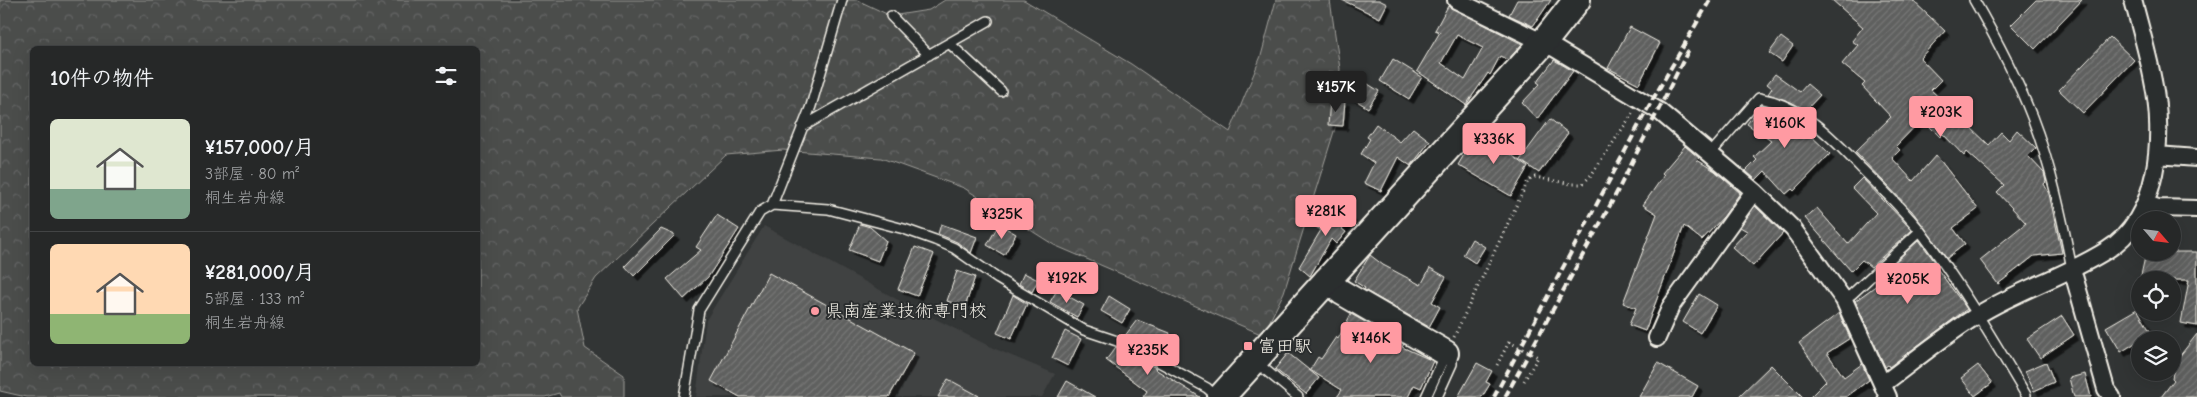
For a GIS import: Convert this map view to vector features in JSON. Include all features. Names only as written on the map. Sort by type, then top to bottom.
[{"type":"main road","points":[[1219,397],[1543,43],[1577,0]]},
{"type":"main road","points":[[1326,280],[1341,292],[1446,353]]},
{"type":"street","points":[[1456,0],[1543,43],[1659,111],[1754,191],[1793,229],[1844,300],[1885,390],[1978,314],[2108,250],[2129,230],[2145,204],[2157,155],[2158,133],[2154,83],[2133,0]]},
{"type":"street","points":[[2157,155],[2197,158]]},
{"type":"street","points":[[1657,338],[1671,306],[1754,191]]},
{"type":"street","points":[[2145,204],[2158,208],[2197,210]]},
{"type":"street","points":[[2072,269],[2106,389],[2112,397]]},
{"type":"lane","points":[[772,205],[811,106],[842,0]]},
{"type":"lane","points":[[1974,0],[2000,45],[2032,117],[2059,204],[2072,269]]},
{"type":"lane","points":[[891,16],[929,55]]},
{"type":"lane","points":[[802,127],[988,21]]},
{"type":"lane","points":[[949,43],[1001,90]]},
{"type":"lane","points":[[1710,154],[1759,98],[1771,100],[1808,118],[1835,141],[1920,231],[1978,314],[2026,395]]},
{"type":"lane","points":[[684,397],[699,310],[760,212],[772,205],[828,209],[904,229],[936,240],[954,248],[998,278],[1084,330],[1120,342],[1162,363],[1219,397]]},
{"type":"lane","points":[[1844,300],[1920,231]]},
{"type":"lane","points":[[1426,397],[1446,353],[1452,357],[1452,364],[1437,397]]},
{"type":"lane","points":[[1254,360],[1298,397]]},
{"type":"path","points":[[1446,353],[1528,181],[1534,177],[1571,184],[1583,184],[1592,174],[1636,108]]},
{"type":"path","points":[[1497,365],[1509,342],[1538,357],[1524,381]]},
{"type":"shaded area","name":"県南産業技術専門校","points":[[764,226],[900,301],[993,348],[1055,374],[1042,397],[696,397],[706,320]]},
{"type":"green space","points":[[0,0],[857,0],[891,16],[929,10],[945,0],[1024,0],[1131,64],[1230,132],[1261,56],[1276,0],[1330,0],[1340,69],[1336,125],[1284,292],[1263,335],[1054,245],[964,188],[881,158],[783,150],[726,155],[596,278],[577,308],[585,348],[624,375],[624,397],[561,397],[559,393],[545,397],[26,397],[0,391]]},
{"type":"building","points":[[1342,0],[1379,0],[1387,4],[1380,18]]},
{"type":"building","points":[[1517,0],[1551,0],[1533,26],[1509,15]]},
{"type":"building","points":[[1832,0],[1912,0],[1945,31],[1920,58],[1941,80],[1931,90],[1989,145],[2001,132],[2009,140],[2017,130],[2036,148],[2028,156],[2044,173],[2046,182],[2044,184],[2049,194],[2062,253],[2034,256],[1998,284],[1980,260],[2026,223],[1997,192],[2004,185],[1967,152],[1964,156],[1943,134],[1940,137],[1922,119],[1896,146],[1900,150],[1892,158],[1913,181],[1936,155],[1978,209],[1953,228],[1965,244],[1947,258],[1912,211],[1855,152],[1891,117],[1862,86],[1865,83],[1842,64],[1858,45],[1852,41],[1863,27]]},
{"type":"building","points":[[2036,0],[2082,0],[2035,49],[2011,25]]},
{"type":"building","points":[[1448,6],[1522,44],[1508,60],[1500,56],[1490,75],[1488,73],[1466,105],[1417,71],[1440,32],[1435,30]],"holes":[[[1457,35],[1483,48],[1465,80],[1441,63]]]},
{"type":"building","points":[[1630,27],[1660,43],[1639,84],[1608,68]]},
{"type":"building","points":[[1781,37],[1793,46],[1782,62],[1769,53]]},
{"type":"building","points":[[2110,37],[2134,60],[2083,113],[2059,90]]},
{"type":"building","points":[[1393,59],[1422,77],[1409,99],[1380,81]]},
{"type":"building","points":[[1554,60],[1573,71],[1537,119],[1522,103],[1540,84],[1537,82]]},
{"type":"building","points":[[1775,74],[1800,92],[1807,84],[1820,95],[1806,110],[1791,102],[1768,94],[1772,88],[1767,84]]},
{"type":"building","points":[[1357,77],[1379,91],[1368,108],[1346,94]]},
{"type":"building","points":[[1330,100],[1345,101],[1343,126],[1328,125]]},
{"type":"building","points":[[1761,105],[1786,113],[1801,122],[1808,128],[1805,130],[1830,154],[1794,191],[1792,189],[1786,194],[1765,171],[1756,180],[1746,171],[1757,160],[1754,157],[1771,141],[1747,124]]},
{"type":"building","points":[[1550,119],[1568,133],[1539,173],[1520,160]]},
{"type":"building","points":[[1376,124],[1400,142],[1413,128],[1430,141],[1411,166],[1398,157],[1381,191],[1364,183],[1374,163],[1361,154],[1370,139],[1367,137]]},
{"type":"building","points":[[1483,134],[1528,167],[1511,196],[1458,165],[1465,153],[1468,155]]},
{"type":"building","points":[[1685,146],[1699,158],[1697,160],[1715,171],[1740,193],[1724,216],[1702,240],[1684,226],[1645,331],[1629,325],[1636,308],[1623,303],[1657,214],[1643,205],[1664,175],[1662,173]]},
{"type":"building","points":[[1862,178],[1912,230],[1871,267],[1862,260],[1851,271],[1805,218],[1817,208],[1848,244],[1876,213],[1852,188]]},
{"type":"building","points":[[1336,203],[1352,218],[1342,229],[1346,232],[1336,244],[1331,239],[1310,276],[1299,267],[1321,230],[1316,227]]},
{"type":"building","points":[[1755,206],[1783,233],[1753,266],[1732,247],[1747,231],[1740,227]]},
{"type":"building","points":[[717,215],[739,229],[708,277],[684,299],[667,279],[701,250],[696,247]]},
{"type":"building","points":[[860,224],[870,227],[886,241],[878,261],[849,250]]},
{"type":"building","points":[[941,224],[977,237],[971,253],[957,242],[938,234]]},
{"type":"building","points":[[999,224],[1016,234],[1004,255],[987,245]]},
{"type":"building","points":[[661,229],[675,235],[634,276],[625,266]]},
{"type":"building","points":[[1472,239],[1485,247],[1475,263],[1463,255]]},
{"type":"building","points":[[1919,240],[1967,309],[1889,367],[1888,365],[1885,367],[1855,301],[1885,279],[1881,275]]},
{"type":"building","points":[[915,247],[934,254],[917,296],[898,289]]},
{"type":"building","points":[[2181,252],[2197,252],[2197,326],[2181,323],[2189,280],[2181,280],[2181,271],[2142,271],[2144,261],[2181,261]]},
{"type":"building","points":[[1370,255],[1383,265],[1421,285],[1430,268],[1446,277],[1432,302],[1440,307],[1429,327],[1364,290],[1365,288],[1354,281]]},
{"type":"building","points":[[957,271],[975,277],[965,307],[947,301]]},
{"type":"building","points":[[769,273],[914,353],[889,397],[740,397],[711,381]]},
{"type":"building","points":[[1024,273],[1038,280],[1032,292],[1019,284]]},
{"type":"building","points":[[1057,290],[1084,305],[1077,317],[1050,302]]},
{"type":"building","points":[[1699,294],[1717,305],[1700,333],[1683,322]]},
{"type":"building","points":[[1013,295],[1027,304],[1011,339],[997,333]]},
{"type":"building","points":[[1109,296],[1130,309],[1122,323],[1101,311]]},
{"type":"building","points":[[2131,312],[2131,321],[2144,321],[2150,331],[2131,331],[2131,346],[2121,352],[2106,327]]},
{"type":"building","points":[[1839,313],[1850,338],[1827,353],[1844,377],[1862,364],[1869,380],[1846,397],[1810,397],[1826,381],[1799,343]]},
{"type":"building","points":[[1351,314],[1404,344],[1402,347],[1433,361],[1421,388],[1414,385],[1408,397],[1337,397],[1342,390],[1310,370],[1318,357],[1321,359],[1336,337],[1338,339]]},
{"type":"building","points":[[2062,316],[2074,335],[2040,358],[2027,339]]},
{"type":"building","points":[[1137,320],[1170,333],[1161,356],[1124,337]]},
{"type":"building","points":[[1065,331],[1081,339],[1068,366],[1052,358]]},
{"type":"building","points":[[2197,334],[2197,397],[2161,397],[2173,381],[2181,381],[2181,354]]},
{"type":"building","points":[[1116,347],[1156,368],[1200,397],[1143,397],[1147,391],[1106,360]]},
{"type":"building","points":[[1288,353],[1319,378],[1306,394],[1275,369]]},
{"type":"building","points":[[2046,362],[2054,382],[2034,391],[2025,371]]},
{"type":"building","points":[[1477,363],[1492,371],[1486,382],[1490,384],[1482,397],[1458,397]]},
{"type":"building","points":[[1658,363],[1698,386],[1692,397],[1639,397]]},
{"type":"building","points":[[1771,365],[1803,397],[1738,397]]},
{"type":"building","points":[[1978,365],[1992,383],[1975,396],[1961,378]]},
{"type":"building","points":[[2085,374],[2091,397],[2074,397],[2069,378]]},
{"type":"building","points":[[948,379],[981,397],[938,397]]},
{"type":"building","points":[[1067,381],[1095,397],[1058,397]]},
{"type":"railway","points":[[1494,397],[1649,106],[1710,0]]},
{"type":"railway","points":[[1505,397],[1613,200],[1689,49]]},
{"type":"place","name":"県南産業技術専門校","points":[[815,311]]},
{"type":"place","name":"富田駅","points":[[1248,346]]}]
